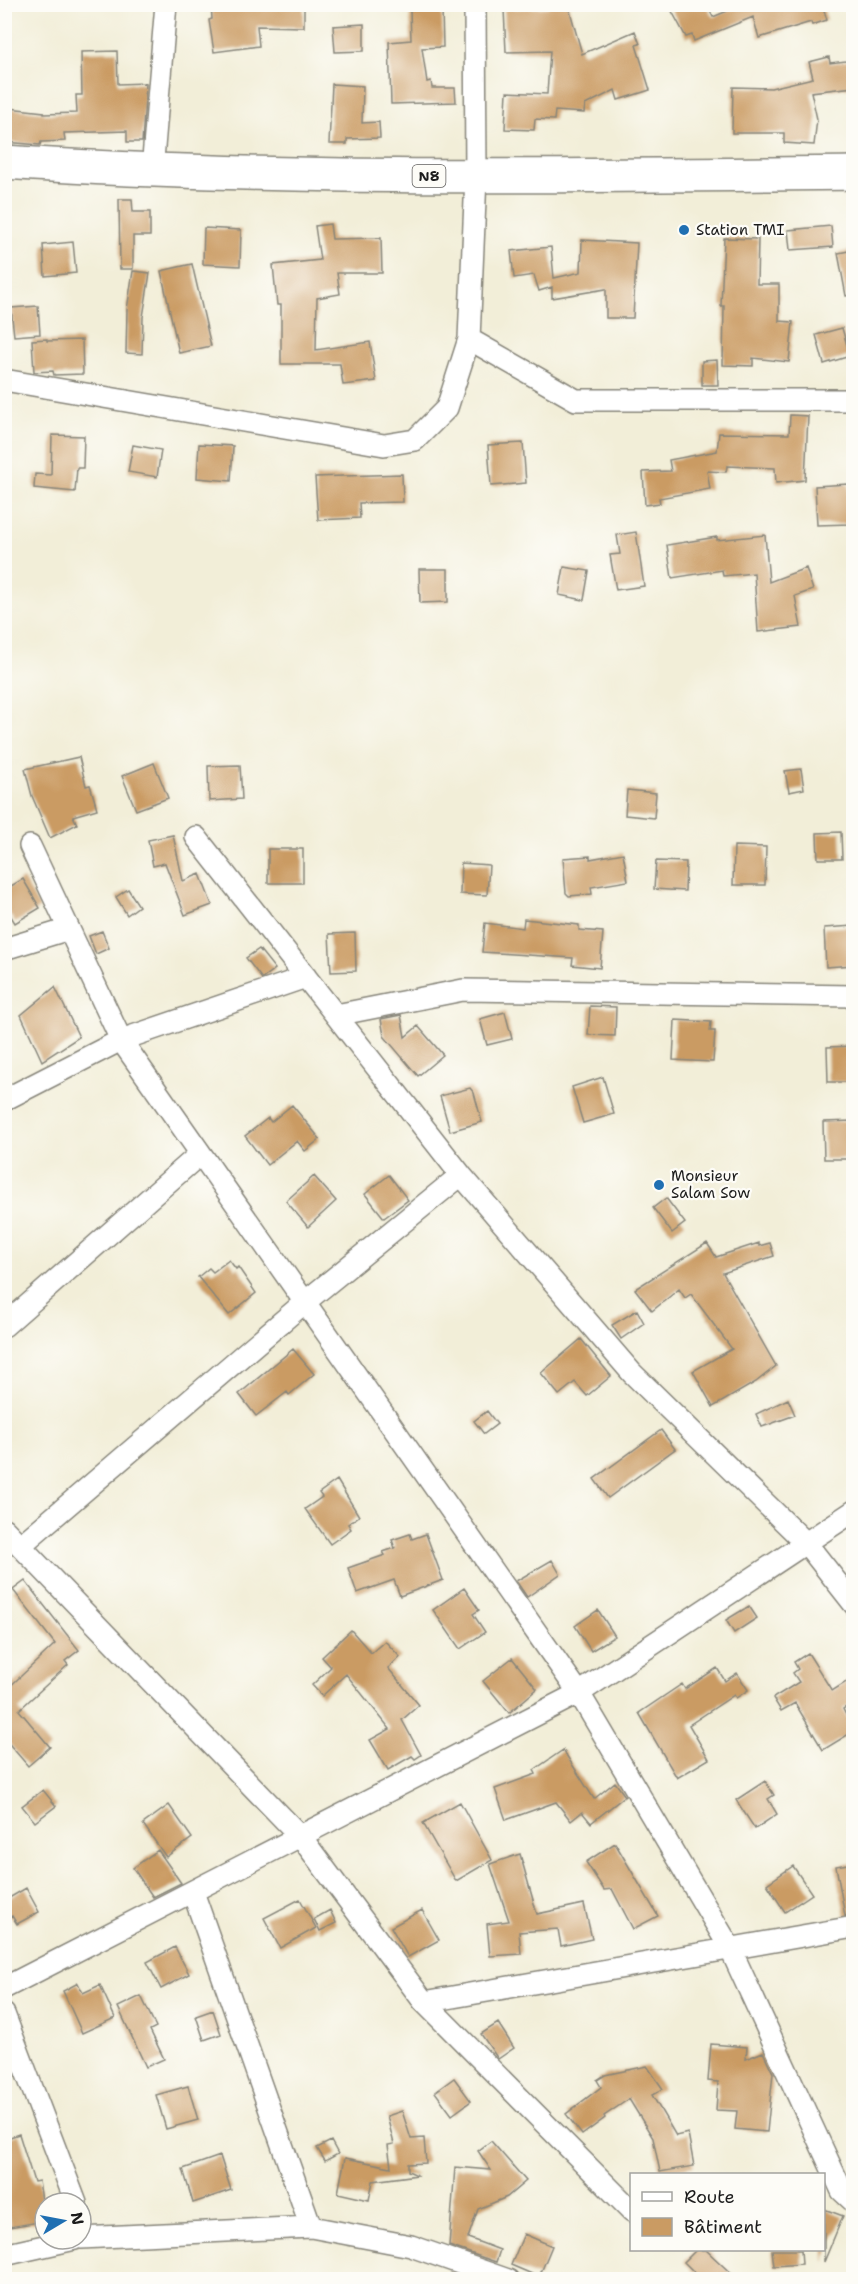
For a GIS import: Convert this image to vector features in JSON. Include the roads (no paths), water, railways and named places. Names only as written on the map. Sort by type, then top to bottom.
[{"type":"main road","name":"N8","points":[[4,162],[152,171],[476,177],[854,173]]},
{"type":"street","points":[[152,171],[166,4]]},
{"type":"street","points":[[4,380],[384,445],[415,440],[447,408],[469,339],[476,177],[475,4]]},
{"type":"street","points":[[469,339],[576,400],[854,400]]},
{"type":"street","points":[[196,837],[461,1175],[632,1373],[806,1543],[854,1604]]},
{"type":"street","points":[[30,846],[121,1040],[579,1694],[730,1948],[840,2196]]},
{"type":"street","points":[[4,949],[69,929]]},
{"type":"street","points":[[4,1100],[121,1040],[306,977]]},
{"type":"street","points":[[336,1015],[463,990],[854,996]]},
{"type":"street","points":[[4,1326],[200,1154]]},
{"type":"street","points":[[21,1545],[305,1302],[461,1175]]},
{"type":"street","points":[[4,1988],[579,1694],[854,1511]]},
{"type":"street","points":[[4,1529],[301,1837],[424,2002],[630,2209]]},
{"type":"street","points":[[831,1574],[854,1574]]},
{"type":"street","points":[[193,1892],[311,2227]]},
{"type":"street","points":[[424,2002],[854,1927]]},
{"type":"street","points":[[4,2014],[71,2191]]},
{"type":"street","points":[[93,2236],[311,2227],[411,2246],[508,2280]]},
{"type":"street","points":[[4,2255],[33,2248]]},
{"type":"place","name":"Station TMI","points":[[684,230]]},
{"type":"place","name":"Monsieur Salam Sow","points":[[659,1185]]}]
